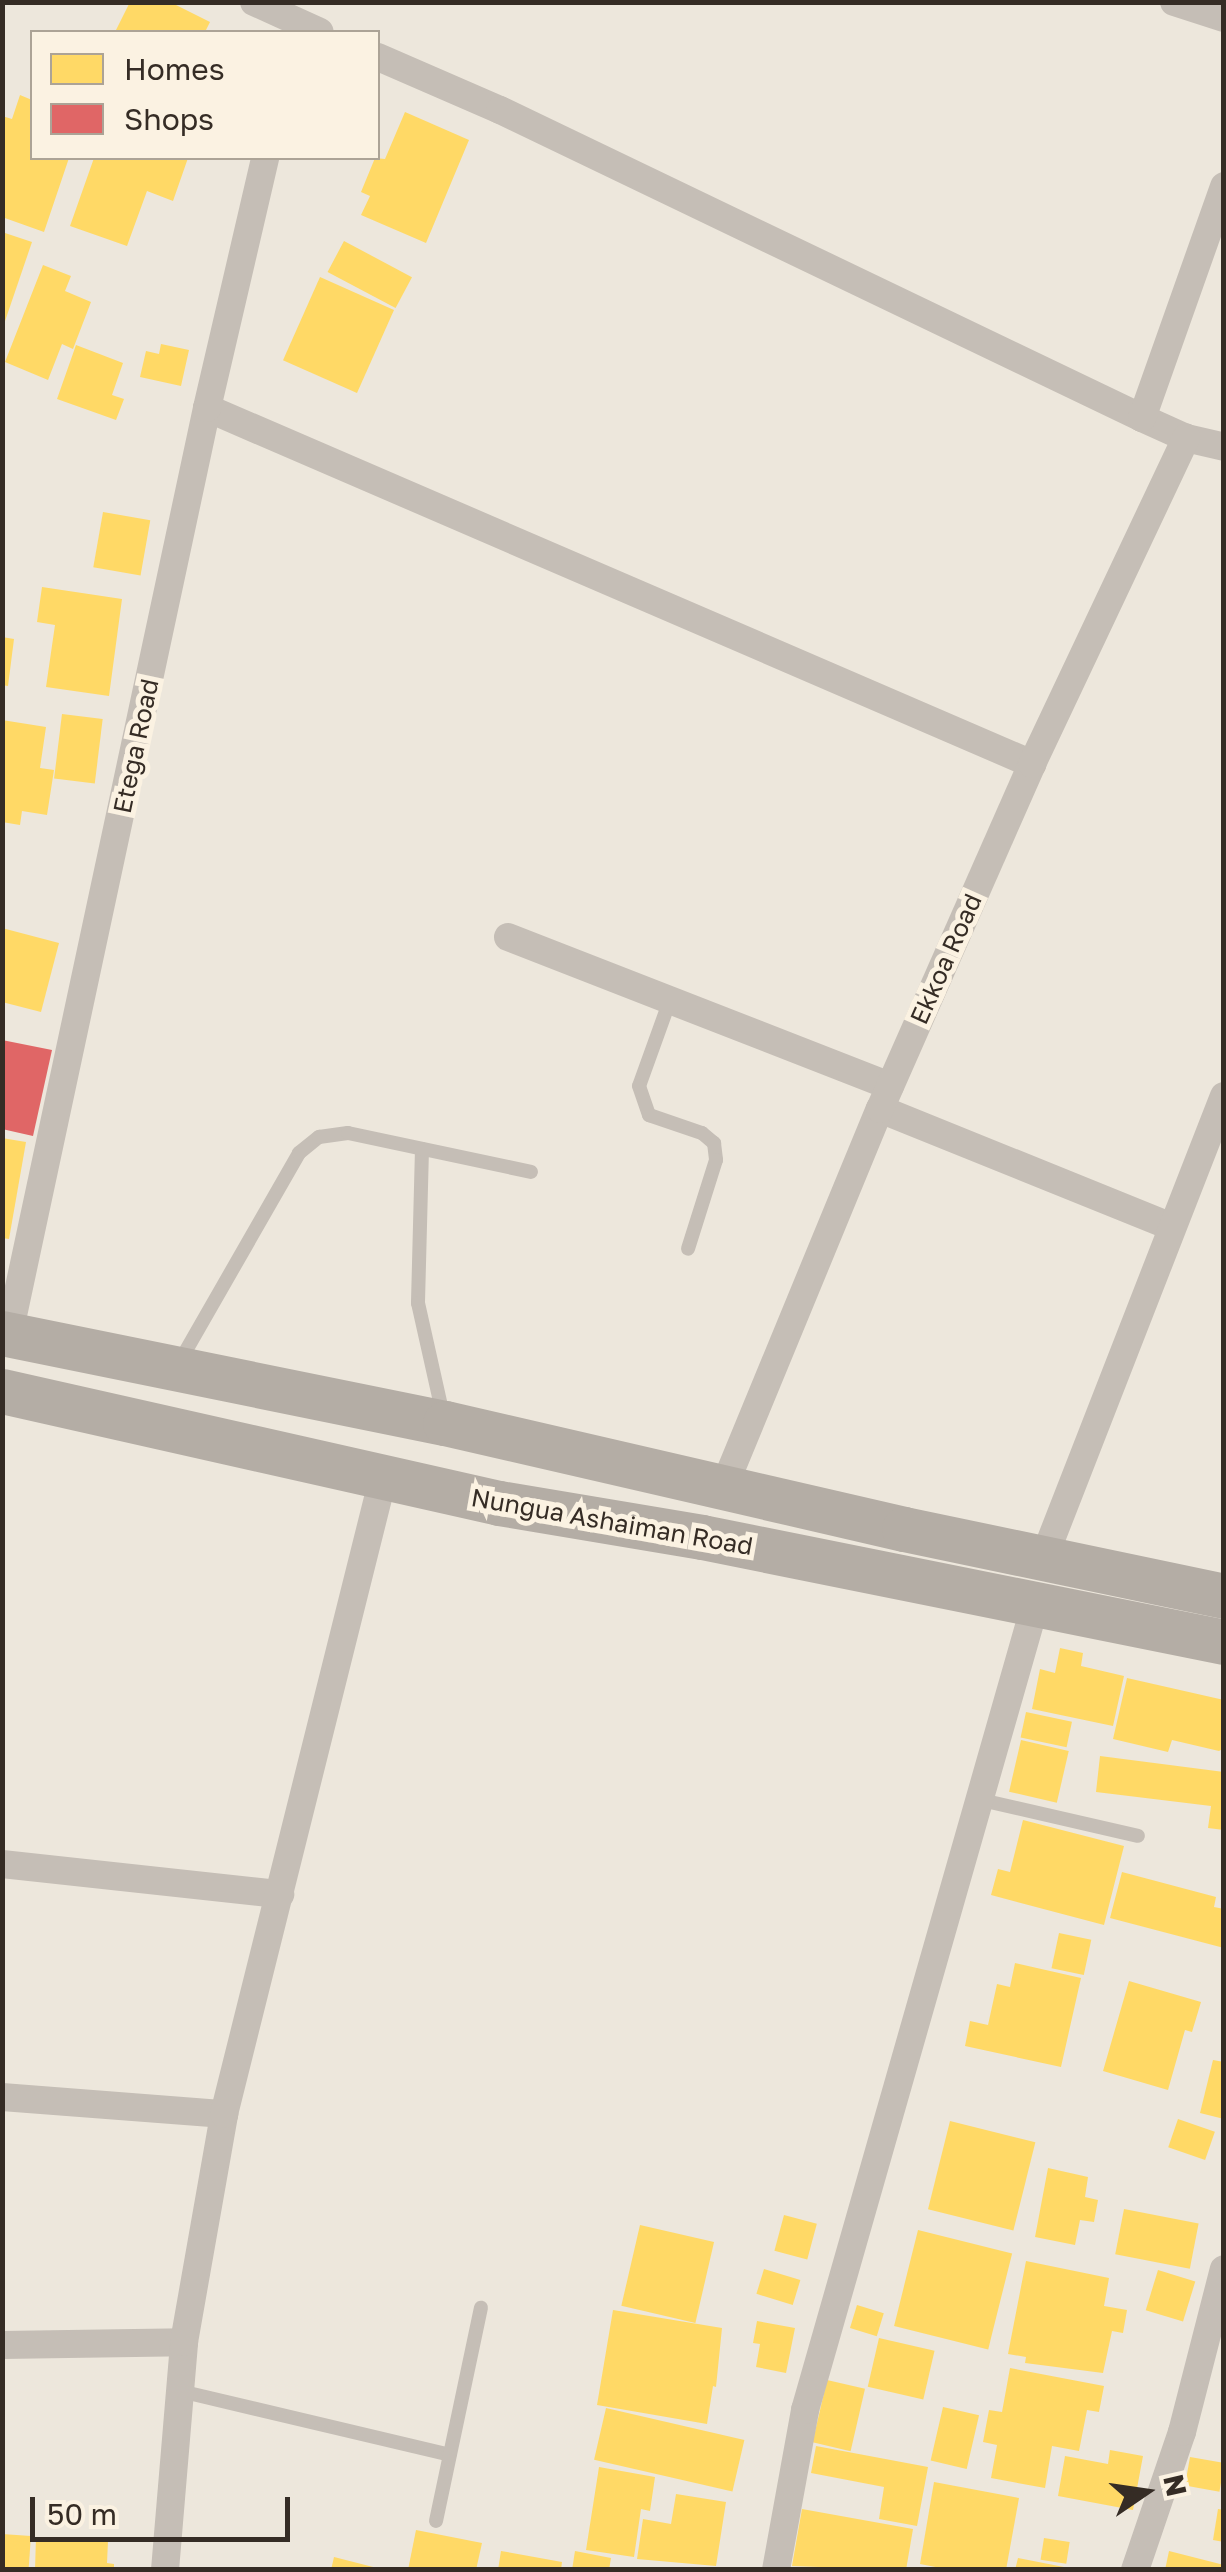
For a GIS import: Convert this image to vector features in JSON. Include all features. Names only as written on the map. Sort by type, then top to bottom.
[{"type":"main road","name":"Nungua Ashaiman Road","points":[[6,1334],[178,1366],[723,1489],[1040,1581],[1224,1642]]},
{"type":"main road","name":"Nungua Ashaiman Road","points":[[2,1391],[383,1478],[1040,1581],[1224,1596]]},
{"type":"street","points":[[254,2],[304,29]]},
{"type":"street","points":[[1174,2],[1224,18]]},
{"type":"street","points":[[380,58],[500,110],[1142,418],[1186,438],[1224,447]]},
{"type":"street","name":"Etega Road","points":[[6,1334],[265,160]]},
{"type":"street","points":[[1142,418],[1224,186]]},
{"type":"street","points":[[207,408],[1032,764]]},
{"type":"street","name":"Ekkoa Road","points":[[723,1489],[885,1098],[1032,764],[1186,438]]},
{"type":"street","points":[[508,937],[670,1000],[1169,1226]]},
{"type":"street","points":[[776,2570],[805,2410],[1040,1581],[1169,1226],[1224,1096]]},
{"type":"street","points":[[165,2570],[184,2342],[224,2114],[383,1478]]},
{"type":"street","points":[[2,1864],[280,1894]]},
{"type":"street","points":[[2,2097],[224,2114]]},
{"type":"street","points":[[1135,2570],[1182,2432],[1224,2269]]},
{"type":"street","points":[[2,2345],[184,2342]]},
{"type":"lane","points":[[670,1000],[639,1086],[649,1115],[702,1133],[714,1143],[716,1160],[688,1250]]},
{"type":"lane","points":[[178,1366],[299,1153],[319,1137],[348,1133],[531,1172]]},
{"type":"lane","points":[[422,1149],[418,1304],[446,1424]]},
{"type":"lane","points":[[976,1799],[1138,1836]]},
{"type":"lane","points":[[436,2521],[481,2308]]},
{"type":"lane","points":[[180,2391],[450,2455]]},
{"type":"building: Homes","points":[[130,2],[170,2],[210,22],[206,30],[116,30]]},
{"type":"building: Homes","points":[[20,95],[30,99],[30,160],[68,160],[44,232],[2,217],[2,116],[12,119]]},
{"type":"building: Homes","points":[[405,112],[469,140],[426,243],[361,215],[370,196],[361,192],[374,160],[385,159]]},
{"type":"building: Homes","points":[[93,160],[187,160],[173,201],[147,191],[127,246],[70,226]]},
{"type":"building: Homes","points":[[2,232],[32,242],[3,327],[2,327]]},
{"type":"building: Homes","points":[[344,241],[412,277],[396,308],[328,272]]},
{"type":"building: Homes","points":[[43,265],[71,276],[65,291],[91,302],[73,349],[62,344],[48,380],[5,362]]},
{"type":"building: Homes","points":[[320,277],[394,310],[357,393],[283,360]]},
{"type":"building: Homes","points":[[161,344],[189,350],[181,386],[140,377],[146,351],[159,354]]},
{"type":"building: Homes","points":[[76,345],[123,363],[112,395],[124,399],[116,420],[57,399]]},
{"type":"building: Homes","points":[[103,512],[150,520],[141,575],[93,567]]},
{"type":"building: Homes","points":[[42,587],[122,599],[109,696],[46,687],[55,625],[37,622]]},
{"type":"building: Homes","points":[[2,637],[14,639],[8,686],[2,685]]},
{"type":"building: Homes","points":[[62,714],[103,719],[95,784],[54,779]]},
{"type":"building: Homes","points":[[2,720],[46,727],[40,768],[54,770],[47,815],[22,811],[20,825],[2,822]]},
{"type":"building: Homes","points":[[2,928],[59,943],[41,1012],[2,1002]]},
{"type":"building: Homes","points":[[2,1138],[26,1142],[9,1239],[2,1238]]},
{"type":"building: Homes","points":[[1060,1648],[1083,1653],[1081,1666],[1124,1676],[1113,1726],[1032,1709],[1040,1669],[1055,1673]]},
{"type":"building: Homes","points":[[1127,1678],[1224,1700],[1224,1748],[1219,1751],[1172,1740],[1168,1752],[1113,1739]]},
{"type":"building: Homes","points":[[1026,1712],[1072,1722],[1067,1747],[1021,1737]]},
{"type":"building: Homes","points":[[1021,1740],[1069,1751],[1057,1803],[1009,1792]]},
{"type":"building: Homes","points":[[1100,1756],[1224,1772],[1224,1830],[1208,1828],[1211,1806],[1096,1792]]},
{"type":"building: Homes","points":[[1023,1820],[1124,1846],[1104,1925],[991,1895],[998,1869],[1010,1872]]},
{"type":"building: Homes","points":[[1122,1872],[1216,1897],[1214,1907],[1224,1909],[1224,1948],[1110,1918]]},
{"type":"building: Homes","points":[[1059,1933],[1091,1940],[1084,1975],[1052,1968]]},
{"type":"building: Homes","points":[[1015,1963],[1081,1978],[1061,2067],[965,2046],[970,2021],[988,2025],[997,1984],[1010,1987]]},
{"type":"building: Homes","points":[[1129,1981],[1201,2002],[1192,2032],[1185,2030],[1168,2090],[1103,2071]]},
{"type":"building: Homes","points":[[1213,2060],[1224,2062],[1224,2119],[1200,2113]]},
{"type":"building: Homes","points":[[1178,2119],[1215,2132],[1205,2160],[1168,2147]]},
{"type":"building: Homes","points":[[950,2121],[1035,2142],[1013,2231],[928,2209]]},
{"type":"building: Homes","points":[[1048,2168],[1088,2177],[1085,2197],[1098,2200],[1094,2222],[1080,2220],[1075,2245],[1035,2237]]},
{"type":"building: Homes","points":[[1124,2209],[1199,2224],[1190,2269],[1115,2254]]},
{"type":"building: Homes","points":[[784,2215],[817,2224],[807,2260],[774,2251]]},
{"type":"building: Homes","points":[[640,2225],[714,2242],[695,2323],[621,2306]]},
{"type":"building: Homes","points":[[918,2230],[1012,2253],[988,2350],[894,2326]]},
{"type":"building: Homes","points":[[1026,2261],[1109,2278],[1104,2306],[1127,2310],[1123,2333],[1112,2331],[1103,2373],[1025,2363],[1026,2357],[1008,2354]]},
{"type":"building: Homes","points":[[764,2269],[800,2280],[793,2305],[756,2294]]},
{"type":"building: Homes","points":[[1158,2270],[1195,2281],[1183,2322],[1146,2310]]},
{"type":"building: Homes","points":[[857,2305],[884,2313],[877,2336],[850,2328]]},
{"type":"building: Homes","points":[[613,2310],[722,2328],[716,2387],[713,2386],[707,2424],[597,2405]]},
{"type":"building: Homes","points":[[757,2321],[795,2328],[786,2373],[756,2367],[760,2344],[753,2343]]},
{"type":"building: Homes","points":[[879,2338],[935,2351],[923,2400],[868,2387]]},
{"type":"building: Homes","points":[[1010,2368],[1104,2386],[1099,2412],[1087,2410],[1079,2451],[1052,2446],[1045,2488],[991,2478],[997,2445],[983,2442],[989,2410],[1002,2412]]},
{"type":"building: Homes","points":[[827,2380],[865,2389],[851,2451],[813,2442]]},
{"type":"building: Homes","points":[[943,2407],[979,2415],[967,2469],[931,2461]]},
{"type":"building: Homes","points":[[606,2408],[744,2440],[732,2492],[594,2460]]},
{"type":"building: Homes","points":[[816,2446],[928,2467],[917,2526],[879,2519],[884,2487],[811,2473]]},
{"type":"building: Homes","points":[[1110,2450],[1143,2456],[1133,2510],[1058,2496],[1065,2456],[1108,2464]]},
{"type":"building: Homes","points":[[1190,2457],[1224,2463],[1219,2492],[1185,2486]]},
{"type":"building: Homes","points":[[599,2467],[655,2477],[650,2511],[641,2509],[634,2557],[586,2550]]},
{"type":"building: Homes","points":[[934,2482],[1019,2498],[1006,2570],[951,2570],[920,2564]]},
{"type":"building: Homes","points":[[676,2494],[726,2502],[716,2566],[637,2559],[643,2519],[671,2524]]},
{"type":"building: Homes","points":[[802,2509],[913,2529],[906,2570],[792,2566]]},
{"type":"building: Homes","points":[[1218,2509],[1224,2510],[1224,2542],[1213,2540]]},
{"type":"building: Homes","points":[[416,2530],[482,2543],[476,2570],[408,2570]]},
{"type":"building: Homes","points":[[2,2534],[31,2536],[29,2570],[2,2570]]},
{"type":"building: Homes","points":[[36,2537],[108,2541],[107,2563],[114,2564],[114,2570],[35,2570]]},
{"type":"building: Homes","points":[[1044,2538],[1070,2542],[1066,2564],[1041,2560]]},
{"type":"building: Homes","points":[[501,2551],[562,2562],[561,2570],[498,2570]]},
{"type":"building: Homes","points":[[575,2551],[611,2558],[609,2570],[572,2570]]},
{"type":"building: Homes","points":[[1169,2551],[1224,2565],[1222,2570],[1165,2570]]},
{"type":"building: Homes","points":[[334,2557],[377,2568],[377,2570],[331,2570]]},
{"type":"building: Homes","points":[[1018,2558],[1069,2568],[1069,2570],[1015,2570]]},
{"type":"building: Shops","points":[[2,1040],[52,1050],[33,1136],[2,1129]]}]
